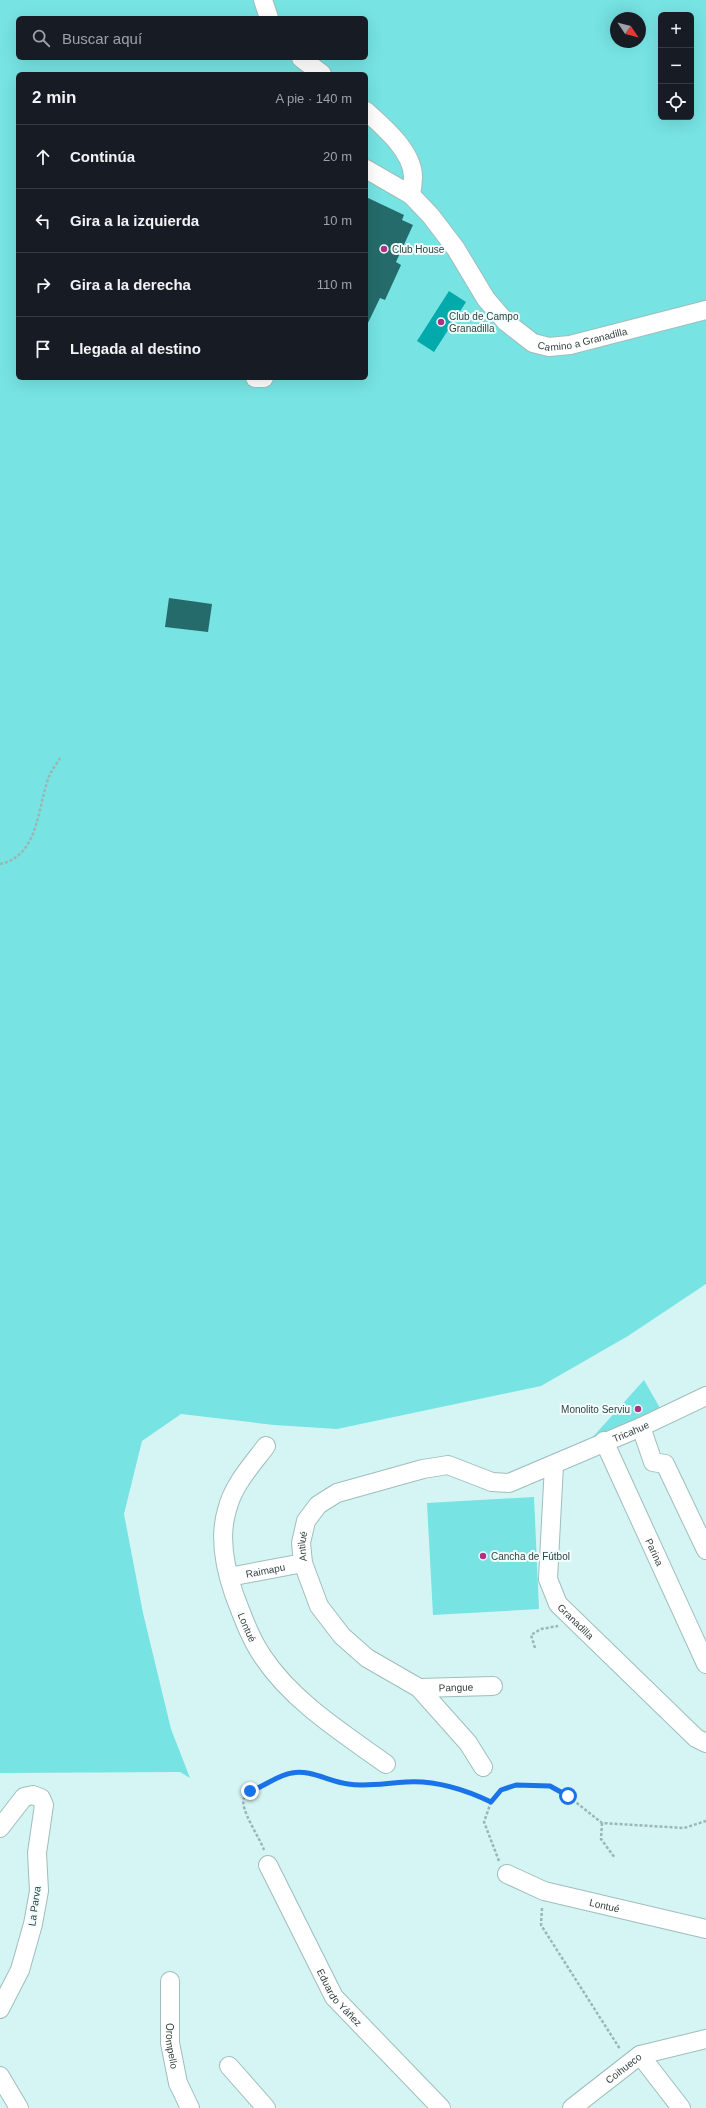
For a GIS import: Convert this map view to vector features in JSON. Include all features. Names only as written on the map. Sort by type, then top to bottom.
[{"type":"street","points":[[263,0],[268,16]]},
{"type":"street","points":[[304,60],[319,72]]},
{"type":"street","points":[[368,113],[396,142],[408,158],[413,176],[411,195]]},
{"type":"street","name":"Camino a Granadilla","points":[[368,170],[411,195],[431,216],[456,249],[486,299],[506,322],[533,343],[549,347],[570,345],[706,310]]},
{"type":"street","name":"Tricahue","points":[[554,1465],[604,1441],[641,1427],[706,1396]]},
{"type":"street","points":[[641,1427],[653,1462],[665,1464],[706,1550]]},
{"type":"street","name":"Parina","points":[[604,1441],[706,1664]]},
{"type":"street","name":"Lontué","points":[[266,1446],[240,1480],[226,1510],[224,1541],[228,1578],[242,1617],[263,1657],[283,1683],[325,1720],[386,1764]]},
{"type":"street","name":"Antilué","points":[[483,1767],[468,1743],[419,1688],[367,1658],[342,1636],[319,1606],[303,1563],[301,1543],[306,1521],[318,1505],[337,1493],[423,1469],[448,1465],[473,1473],[492,1482],[509,1483],[554,1465]]},
{"type":"street","name":"Granadilla","points":[[554,1465],[548,1579],[558,1604],[576,1623],[701,1741]]},
{"type":"street","name":"Raimapu","points":[[228,1578],[303,1563]]},
{"type":"street","name":"Pangue","points":[[419,1688],[493,1686]]},
{"type":"street","name":"La Parva","points":[[0,1828],[24,1797],[33,1795],[41,1798],[44,1805],[37,1853],[38,1891],[33,1924],[20,1970],[0,2009]]},
{"type":"street","name":"Eduardo Yáñez","points":[[268,1865],[334,1997],[442,2108]]},
{"type":"street","name":"Lontué","points":[[507,1874],[544,1891],[706,1929]]},
{"type":"street","name":"Orompello","points":[[170,1981],[170,2044],[178,2083],[190,2108]]},
{"type":"street","name":"Coihueco","points":[[572,2108],[634,2059],[706,2039]]},
{"type":"street","points":[[634,2059],[681,2108]]},
{"type":"street","points":[[229,2066],[266,2108]]},
{"type":"street","points":[[0,2076],[10,2103]]},
{"type":"path","points":[[0,864],[18,857],[28,844],[36,828],[40,807],[50,774],[61,756]]},
{"type":"path","points":[[535,1648],[531,1635],[541,1629],[576,1623]]},
{"type":"path","points":[[268,1865],[262,1844],[245,1813],[243,1803],[250,1791],[291,1773],[309,1773],[328,1780],[349,1785],[378,1785],[407,1782],[437,1783],[462,1789],[491,1802]]},
{"type":"path","points":[[507,1874],[496,1854],[484,1822],[491,1802],[501,1790],[516,1785],[550,1786],[568,1796],[602,1823],[684,1828],[706,1821]]},
{"type":"path","points":[[602,1823],[601,1840],[615,1858]]},
{"type":"path","points":[[544,1891],[541,1924],[634,2059]]},
{"type":"shaded area","name":"Club de Campo Granadilla","points":[[0,0],[706,0],[706,1284],[628,1336],[541,1386],[337,1429],[274,1425],[181,1414],[142,1441],[124,1514],[143,1613],[171,1729],[190,1778],[180,1772],[0,1773]]},
{"type":"shaded area","name":"Club de Campo Granadilla","points":[[449,291],[466,302],[434,352],[417,341]]},
{"type":"shaded area","points":[[644,1380],[660,1408],[592,1442],[591,1439]]},
{"type":"shaded area","name":"Cancha de Fútbol","points":[[534,1497],[539,1609],[433,1615],[427,1503]]},
{"type":"building","name":"Club House","points":[[368,198],[404,215],[402,220],[413,225],[396,262],[401,265],[385,300],[380,298],[368,323]]},
{"type":"building","points":[[169,598],[212,604],[208,632],[165,627]]},
{"type":"place","name":"Club House","points":[[384,249]]},
{"type":"place","name":"Club de Campo Granadilla","points":[[441,322]]},
{"type":"place","name":"Monolito Serviu","points":[[638,1409]]},
{"type":"place","name":"Cancha de Fútbol","points":[[483,1556]]},
{"type":"route","points":[[250,1791],[291,1773],[300,1772],[309,1773],[349,1785],[364,1786],[407,1782],[437,1783],[456,1787],[491,1802],[501,1790],[516,1785],[550,1786],[568,1796]]}]
